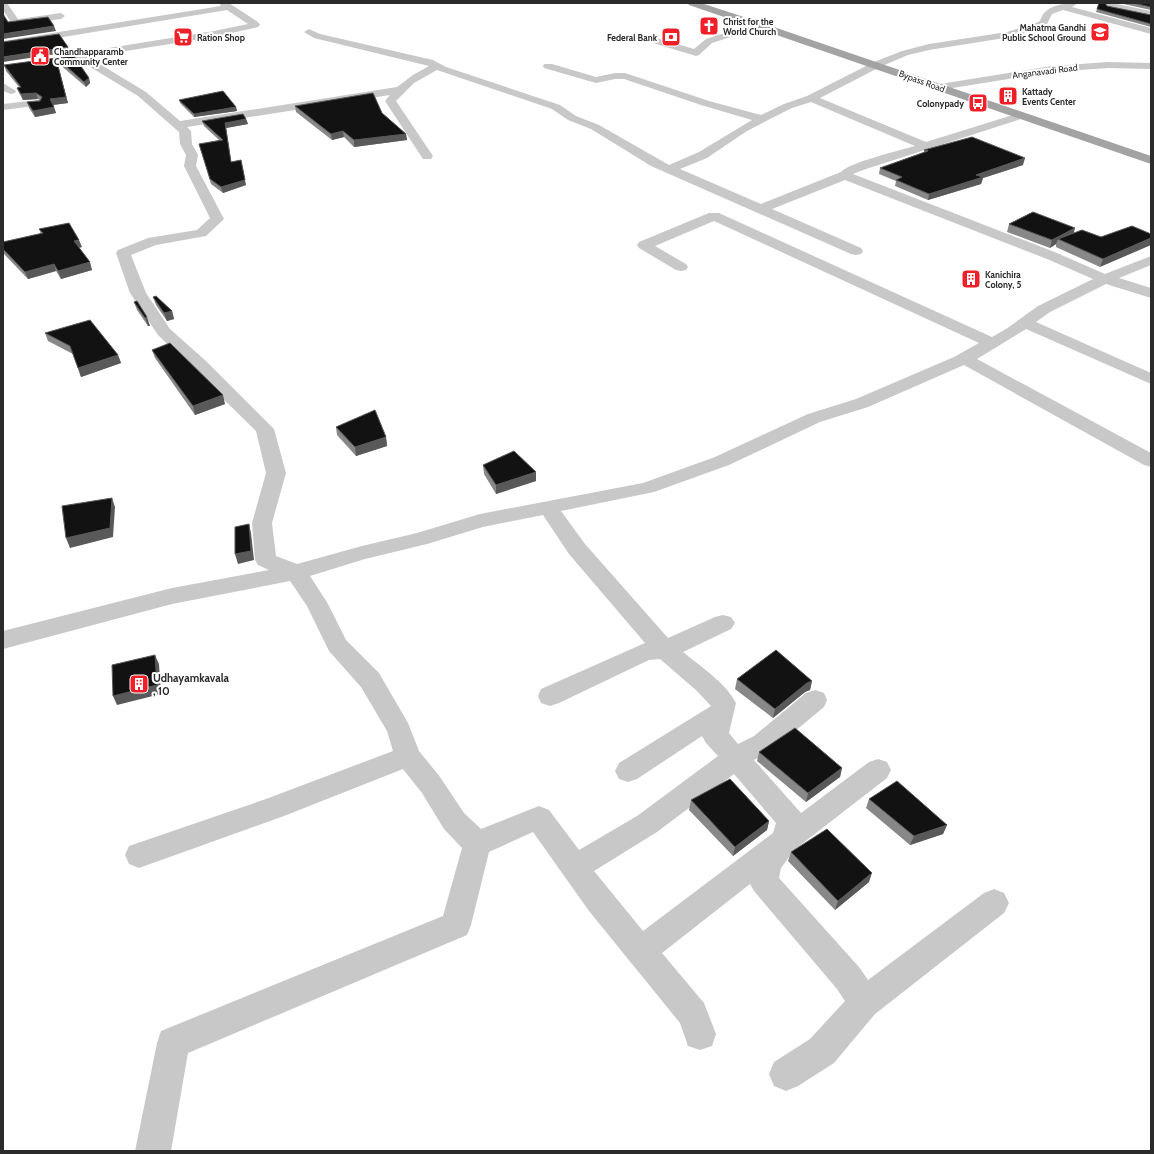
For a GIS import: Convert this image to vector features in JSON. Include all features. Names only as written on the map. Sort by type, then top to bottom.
[{"type":"main road","name":"Bypass Road","points":[[692,3],[878,64],[1020,116],[1151,160]]},
{"type":"street","points":[[3,3],[15,22],[61,16]]},
{"type":"street","points":[[670,169],[703,155],[743,129],[788,106],[811,98],[878,64],[921,48],[997,37],[1023,30],[1044,22],[1046,14],[1049,12],[1074,3]]},
{"type":"street","points":[[1098,3],[1151,14]]},
{"type":"street","points":[[3,44],[226,5],[255,24],[255,26],[64,58]]},
{"type":"street","points":[[1063,7],[1151,31]]},
{"type":"street","points":[[636,35],[696,53],[708,41],[759,25]]},
{"type":"street","points":[[309,32],[317,36],[429,62],[436,67],[556,107],[572,118],[596,127],[655,163],[856,251]]},
{"type":"street","points":[[79,56],[142,94],[185,131],[186,144],[192,155],[190,166],[217,219],[201,233],[153,241],[124,253],[130,276],[138,293],[164,332],[265,429],[276,473],[262,522],[266,560],[296,572],[317,604],[337,645],[370,680],[399,730],[408,756],[431,785],[454,821],[477,844]]},
{"type":"street","name":"Anganavadi Road","points":[[940,87],[1052,69],[1108,65],[1151,66]]},
{"type":"street","points":[[548,66],[596,80],[615,76],[625,76],[705,103],[763,119]]},
{"type":"street","points":[[427,156],[390,101],[399,90],[418,75],[436,67]]},
{"type":"street","points":[[178,125],[399,90]]},
{"type":"street","points":[[811,98],[926,146]]},
{"type":"street","points":[[3,107],[38,103]]},
{"type":"street","points":[[761,209],[846,175],[848,172],[859,167],[1020,116]]},
{"type":"street","points":[[846,175],[850,178],[1052,256],[1105,279],[1151,293]]},
{"type":"street","points":[[681,268],[644,245],[714,216],[992,343]]},
{"type":"street","points":[[3,640],[103,616],[172,596],[296,572],[362,553],[420,539],[480,521],[647,488],[722,461],[814,418],[862,403],[965,359],[1025,323],[1044,309],[1105,279],[1151,260]]},
{"type":"street","points":[[1025,323],[1151,379]]},
{"type":"street","points":[[965,359],[1151,461]]},
{"type":"street","points":[[548,507],[577,549],[612,591],[665,650],[706,684],[724,703],[716,736],[760,784],[791,822],[784,841],[767,864],[764,882],[848,978],[864,1003]]},
{"type":"street","points":[[550,696],[646,651],[665,650],[723,623]]},
{"type":"street","points":[[575,868],[647,824],[735,758],[763,743],[815,700]]},
{"type":"street","points":[[628,771],[722,711]]},
{"type":"street","points":[[139,855],[283,806],[408,756]]},
{"type":"street","points":[[640,952],[878,770]]},
{"type":"street","points":[[477,844],[539,818],[599,901],[693,1014],[700,1034]]},
{"type":"street","points":[[153,1151],[173,1043],[456,925],[477,844]]},
{"type":"street","points":[[786,1074],[822,1051],[864,1003],[994,904]]},
{"type":"building","points":[[1099,3],[1105,3],[1107,6],[1151,15],[1151,24],[1097,9]]},
{"type":"building","points":[[1133,3],[1151,4],[1151,7]]},
{"type":"building","points":[[3,14],[8,22],[48,17],[54,26],[3,34]]},
{"type":"building","points":[[59,34],[68,47],[3,57],[3,42]]},
{"type":"building","points":[[74,56],[89,78],[84,82],[57,58]]},
{"type":"building","points":[[56,58],[66,97],[50,99],[54,107],[33,111],[27,102],[40,101],[42,97],[36,93],[21,94],[17,88],[21,87],[4,65]]},
{"type":"building","points":[[223,91],[236,107],[194,114],[179,100]]},
{"type":"building","points":[[373,93],[382,113],[406,134],[354,140],[343,131],[331,134],[295,106]]},
{"type":"building","points":[[243,114],[246,119],[225,123],[231,162],[241,160],[245,180],[221,187],[210,179],[199,144],[223,140],[202,121]]},
{"type":"building","points":[[972,137],[1025,158],[976,175],[983,177],[929,194],[896,180],[902,177],[880,168],[928,151],[924,150]]},
{"type":"building","points":[[1033,212],[1075,228],[1052,240],[1009,224]]},
{"type":"building","points":[[69,223],[79,240],[74,241],[90,262],[58,271],[54,264],[25,272],[3,249],[3,242],[43,233],[39,229]]},
{"type":"building","points":[[1132,226],[1151,234],[1151,238],[1103,259],[1058,239],[1082,230],[1101,237]]},
{"type":"building","points":[[156,296],[172,311],[164,313],[153,297]]},
{"type":"building","points":[[137,301],[147,317],[145,318],[134,302]]},
{"type":"building","points":[[90,320],[118,355],[78,368],[70,346],[45,333]]},
{"type":"building","points":[[170,343],[223,395],[193,406],[152,350]]},
{"type":"building","points":[[375,410],[386,437],[355,447],[336,427]]},
{"type":"building","points":[[514,451],[536,472],[496,485],[483,465]]},
{"type":"building","points":[[112,498],[110,528],[66,538],[62,506]]},
{"type":"building","points":[[249,524],[251,551],[235,554],[235,527]]},
{"type":"building","points":[[776,650],[812,681],[807,683],[775,709],[737,679]]},
{"type":"building","name":"Udhayamkavala , 10","points":[[155,655],[157,685],[113,696],[112,665]]},
{"type":"building","points":[[795,728],[842,768],[808,793],[759,752]]},
{"type":"building","points":[[730,779],[769,821],[735,847],[691,800]]},
{"type":"building","points":[[897,781],[947,825],[914,836],[869,799]]},
{"type":"building","points":[[827,829],[872,873],[838,901],[791,852]]},
{"type":"place","name":"Christ for the World Church","points":[[709,26]]},
{"type":"place","name":"Mahatma Gandhi Public School Ground","points":[[1100,32]]},
{"type":"place","name":"Ration Shop","points":[[183,37]]},
{"type":"place","name":"Federal Bank","points":[[671,37]]},
{"type":"place","name":"Chandhapparamb Community Center","points":[[40,56]]},
{"type":"place","name":"Kattady Events Center","points":[[1008,96]]},
{"type":"place","name":"Colonypady","points":[[978,103]]},
{"type":"place","name":"Kanichira Colony, 5","points":[[971,279]]},
{"type":"place","name":"Udhayamkavala , 10","points":[[139,684]]}]
